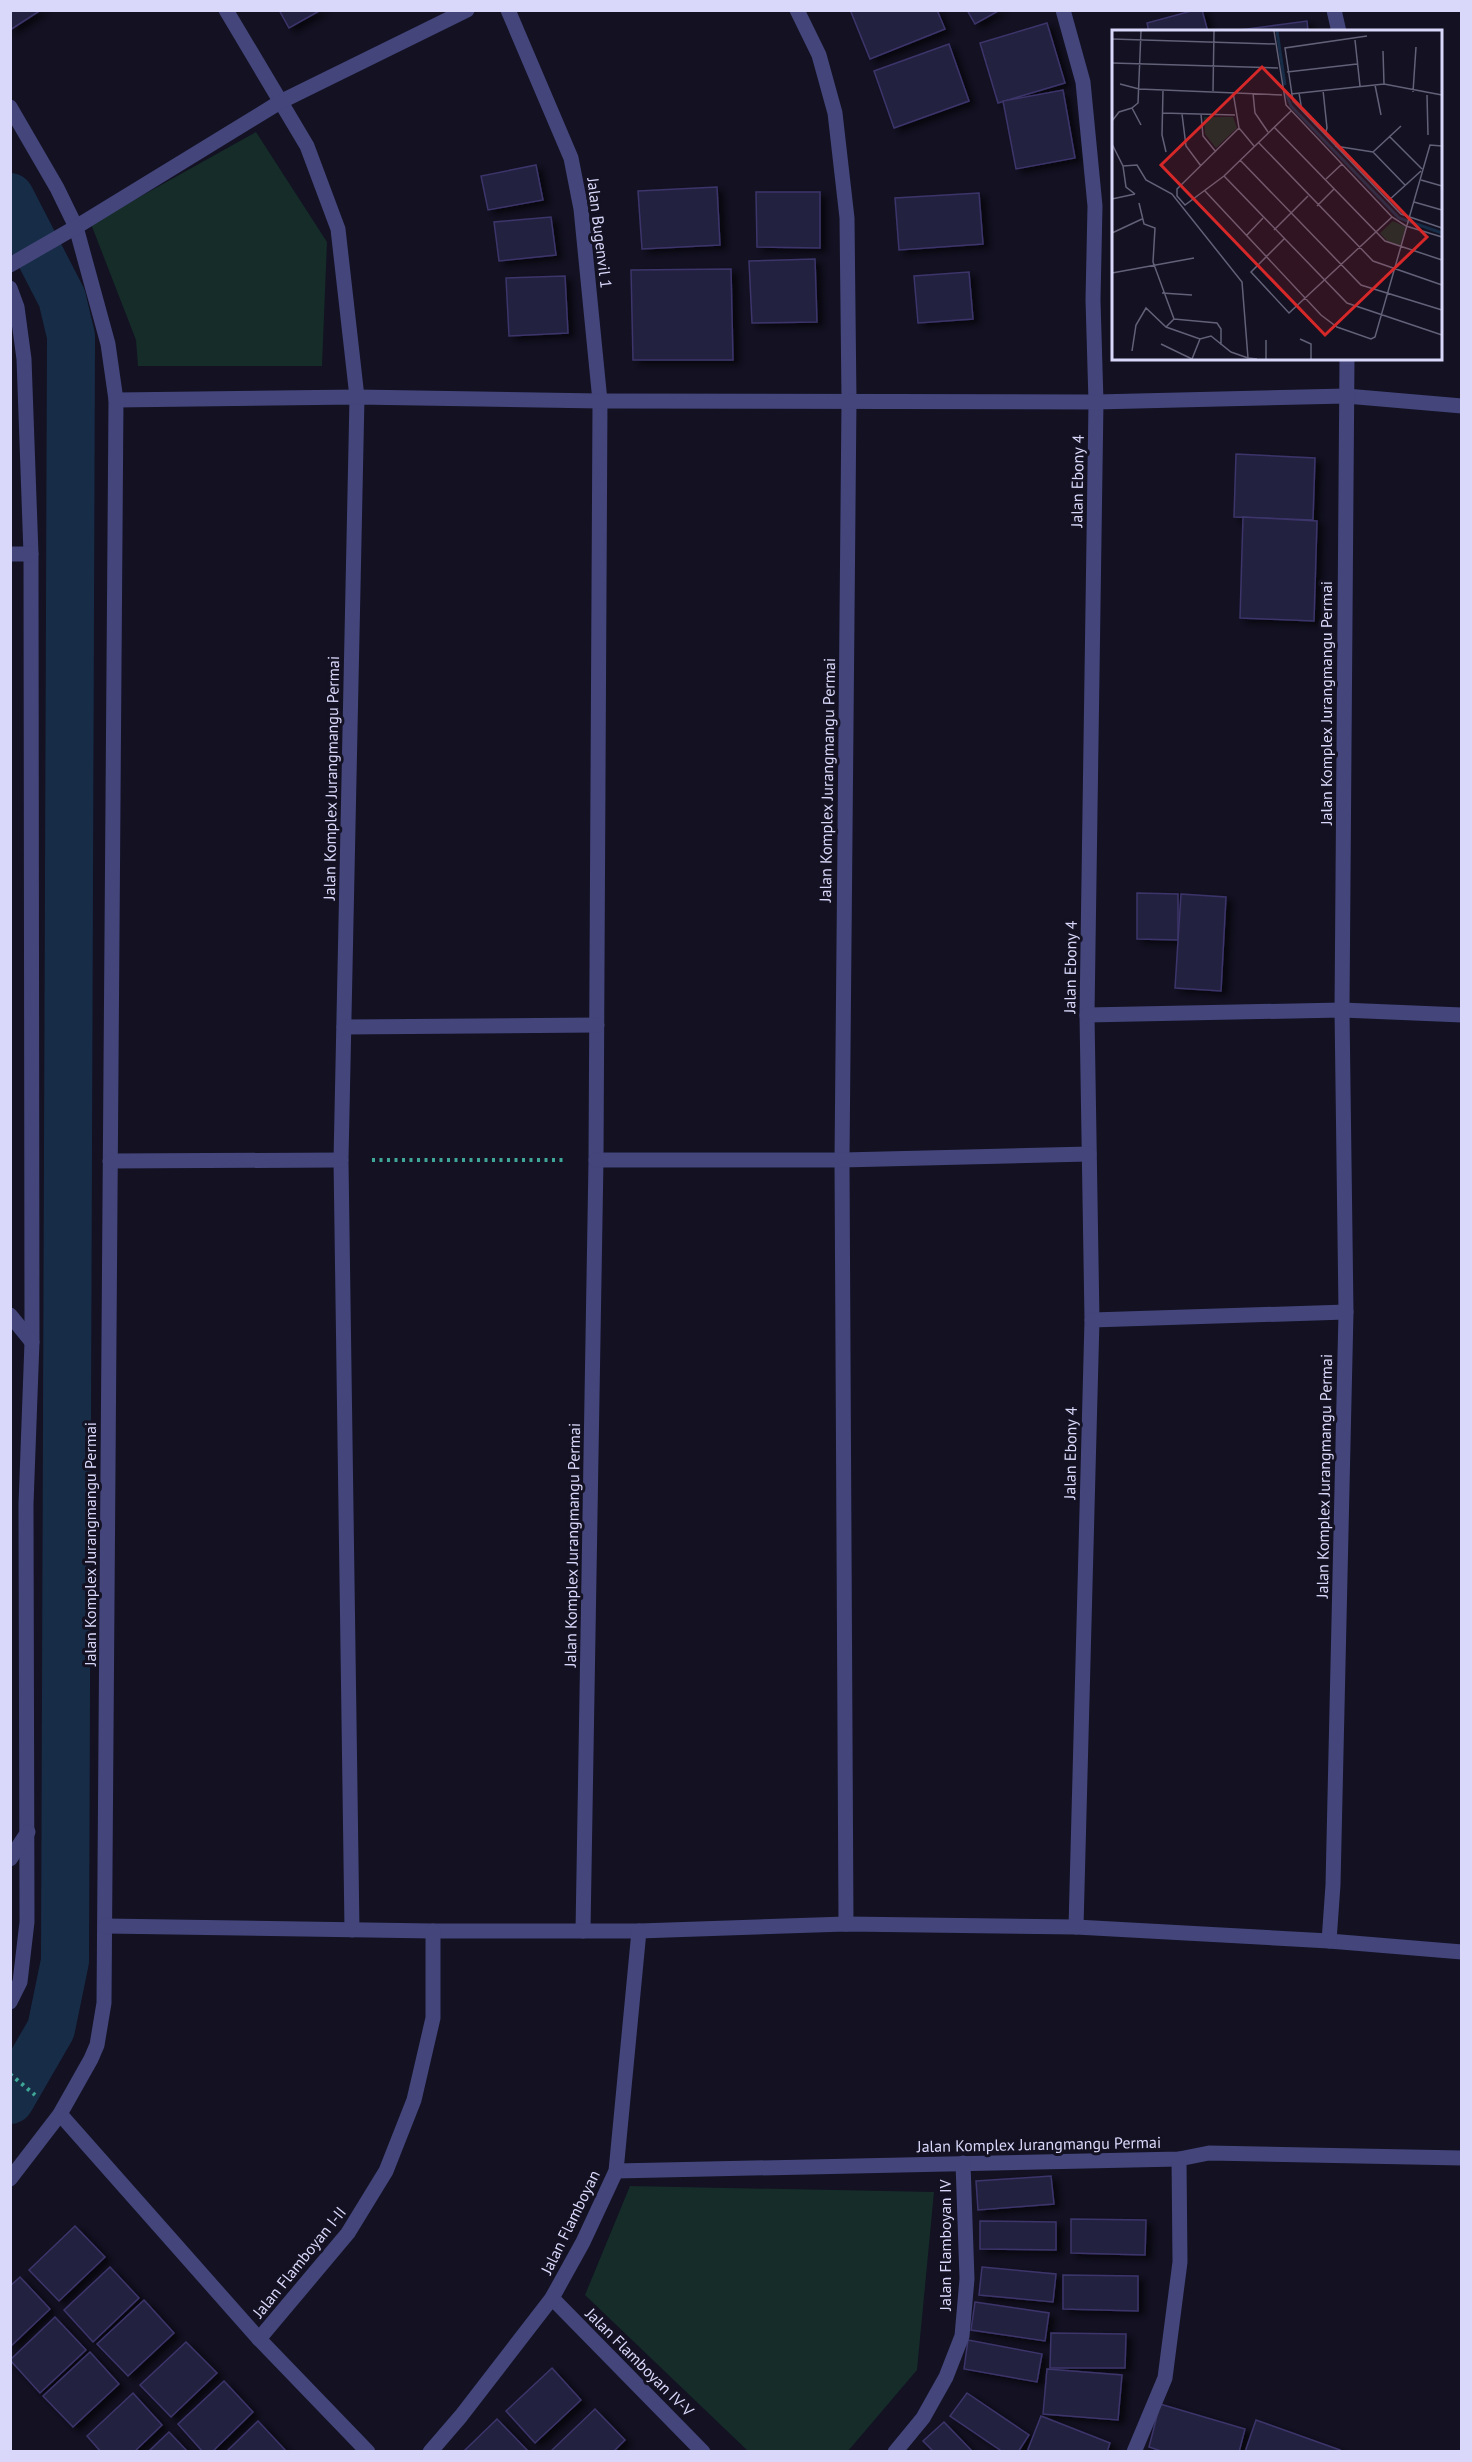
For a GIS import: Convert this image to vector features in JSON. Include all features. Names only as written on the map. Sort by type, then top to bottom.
[{"type":"street","name":"Jalan Komplex Jurangmangu Permai","points":[[226,10],[307,146],[338,229],[357,397],[341,1160],[352,1930]]},
{"type":"street","points":[[10,265],[70,231],[280,102],[467,10]]},
{"type":"street","name":"Jalan Bugenvil 1","points":[[508,10],[571,158],[581,209],[600,401]]},
{"type":"street","name":"Jalan Komplex Jurangmangu Permai","points":[[797,10],[819,55],[835,113],[847,218],[849,400],[842,1160],[846,1924]]},
{"type":"street","name":"Jalan Ebony 4","points":[[1063,10],[1083,82],[1095,206],[1093,300],[1096,402],[1087,1015],[1092,1320],[1076,1927]]},
{"type":"street","points":[[1334,10],[1339,30]]},
{"type":"street","name":"Jalan Komplex Jurangmangu Permai","points":[[10,107],[57,188],[108,344],[116,400],[104,2003],[97,2045],[91,2059],[60,2114],[10,2179]]},
{"type":"street","points":[[10,288],[17,308],[24,359],[31,554],[32,1342],[26,1504],[27,1922],[25,1955],[20,1982],[10,2002]]},
{"type":"street","name":"Jalan Komplex Jurangmangu Permai","points":[[1329,1941],[1333,1886],[1346,1312],[1342,1010],[1347,360]]},
{"type":"street","points":[[116,400],[357,397],[600,401],[1096,402],[1346,396],[1461,406]]},
{"type":"street","name":"Jalan Komplex Jurangmangu Permai","points":[[583,1930],[596,1160],[600,401]]},
{"type":"street","points":[[10,554],[31,554]]},
{"type":"street","points":[[1087,1015],[1342,1010],[1461,1015]]},
{"type":"street","points":[[344,1028],[597,1025]]},
{"type":"street","points":[[596,1160],[842,1160],[1089,1154]]},
{"type":"street","points":[[110,1161],[341,1160]]},
{"type":"street","points":[[1092,1320],[1346,1312]]},
{"type":"street","points":[[10,1315],[32,1342]]},
{"type":"street","points":[[10,1509],[26,1504]]},
{"type":"street","points":[[10,1859],[28,1832]]},
{"type":"street","points":[[105,1926],[433,1931],[639,1931],[846,1924],[1076,1927],[1329,1941],[1461,1952]]},
{"type":"street","name":"Jalan Flamboyan I-II","points":[[260,2339],[348,2233],[386,2171],[414,2100],[433,2018],[433,1931]]},
{"type":"street","name":"Jalan Flamboyan","points":[[430,2451],[461,2416],[552,2298],[583,2242],[615,2171],[639,1931]]},
{"type":"street","points":[[60,2114],[260,2339],[368,2451]]},
{"type":"street","name":"Jalan Komplex Jurangmangu Permai","points":[[615,2171],[1179,2159],[1209,2152],[1461,2158]]},
{"type":"street","points":[[1134,2451],[1165,2378],[1180,2262],[1179,2159]]},
{"type":"street","name":"Jalan Flamboyan IV","points":[[895,2451],[923,2418],[946,2377],[962,2336],[967,2279],[963,2163]]},
{"type":"street","name":"Jalan Flamboyan IV-V","points":[[552,2298],[703,2451]]},
{"type":"path","points":[[341,1160],[596,1160]]},
{"type":"path","points":[[10,2074],[40,2099]]},
{"type":"green space","points":[[256,132],[327,242],[322,366],[138,366],[136,340],[91,224]]},
{"type":"green space","points":[[630,2186],[934,2192],[917,2370],[848,2451],[748,2451],[585,2295]]},
{"type":"building","points":[[10,10],[41,10],[10,30]]},
{"type":"building","points":[[279,10],[321,10],[289,28]]},
{"type":"building","points":[[854,10],[937,10],[945,29],[870,59],[851,12]]},
{"type":"building","points":[[967,10],[1000,10],[975,24]]},
{"type":"building","points":[[1202,10],[1207,30],[1149,30],[1147,23]]},
{"type":"building","points":[[1307,21],[1308,30],[1240,30]]},
{"type":"building","points":[[1047,23],[1065,83],[998,103],[980,43]]},
{"type":"building","points":[[949,44],[969,101],[894,128],[874,71]]},
{"type":"building","points":[[1063,90],[1075,158],[1016,169],[1003,101]]},
{"type":"building","points":[[536,165],[543,200],[488,210],[481,176]]},
{"type":"building","points":[[717,187],[720,245],[642,249],[638,191]]},
{"type":"building","points":[[756,192],[820,192],[820,248],[757,247]]},
{"type":"building","points":[[979,193],[983,244],[899,250],[895,198]]},
{"type":"building","points":[[551,217],[556,255],[499,261],[494,222]]},
{"type":"building","points":[[815,259],[817,322],[752,323],[749,261]]},
{"type":"building","points":[[731,269],[733,360],[633,360],[631,270]]},
{"type":"building","points":[[969,272],[973,319],[918,323],[914,276]]},
{"type":"building","points":[[565,276],[568,333],[509,336],[506,278]]},
{"type":"building","points":[[1236,454],[1315,458],[1313,520],[1234,517]]},
{"type":"building","points":[[1243,517],[1317,521],[1314,621],[1240,618]]},
{"type":"building","points":[[1137,893],[1178,894],[1178,940],[1137,939]]},
{"type":"building","points":[[1181,894],[1226,897],[1221,991],[1175,988]]},
{"type":"building","points":[[1051,2176],[1054,2204],[978,2210],[976,2181]]},
{"type":"building","points":[[1071,2219],[1146,2220],[1145,2255],[1071,2253]]},
{"type":"building","points":[[980,2221],[1056,2222],[1056,2250],[980,2249]]},
{"type":"building","points":[[75,2226],[105,2257],[59,2301],[29,2270]]},
{"type":"building","points":[[110,2267],[139,2298],[93,2342],[64,2310]]},
{"type":"building","points":[[982,2267],[1056,2274],[1053,2302],[979,2295]]},
{"type":"building","points":[[1063,2275],[1138,2276],[1138,2311],[1063,2309]]},
{"type":"building","points":[[20,2277],[50,2309],[10,2347],[10,2286]]},
{"type":"building","points":[[144,2300],[174,2333],[128,2376],[97,2344]]},
{"type":"building","points":[[975,2302],[1049,2313],[1045,2341],[971,2330]]},
{"type":"building","points":[[55,2317],[86,2350],[40,2393],[10,2360]]},
{"type":"building","points":[[1051,2333],[1126,2334],[1125,2368],[1050,2368]]},
{"type":"building","points":[[968,2340],[1042,2354],[1037,2382],[964,2369]]},
{"type":"building","points":[[186,2342],[217,2373],[171,2417],[140,2385]]},
{"type":"building","points":[[90,2352],[119,2384],[73,2427],[43,2396]]},
{"type":"building","points":[[552,2368],[581,2400],[535,2443],[506,2411]]},
{"type":"building","points":[[1047,2369],[1122,2375],[1118,2420],[1043,2414]]},
{"type":"building","points":[[224,2381],[253,2412],[212,2452],[203,2452],[178,2424]]},
{"type":"building","points":[[133,2393],[162,2425],[134,2452],[101,2452],[87,2436]]},
{"type":"building","points":[[967,2393],[1029,2435],[1018,2452],[1003,2452],[950,2416]]},
{"type":"building","points":[[1160,2404],[1245,2429],[1239,2452],[1164,2452],[1149,2447]]},
{"type":"building","points":[[595,2409],[625,2440],[613,2452],[550,2452]]},
{"type":"building","points":[[1041,2416],[1110,2443],[1107,2452],[1027,2452]]},
{"type":"building","points":[[497,2419],[528,2451],[463,2452]]},
{"type":"building","points":[[1256,2420],[1340,2450],[1339,2452],[1245,2452]]},
{"type":"building","points":[[258,2421],[287,2452],[226,2452]]},
{"type":"building","points":[[944,2422],[973,2452],[934,2452],[923,2441]]},
{"type":"building","points":[[169,2432],[188,2452],[148,2452]]},
{"type":"waterway","points":[[10,197],[62,298],[71,336],[65,1961],[51,2029],[10,2100]]}]
